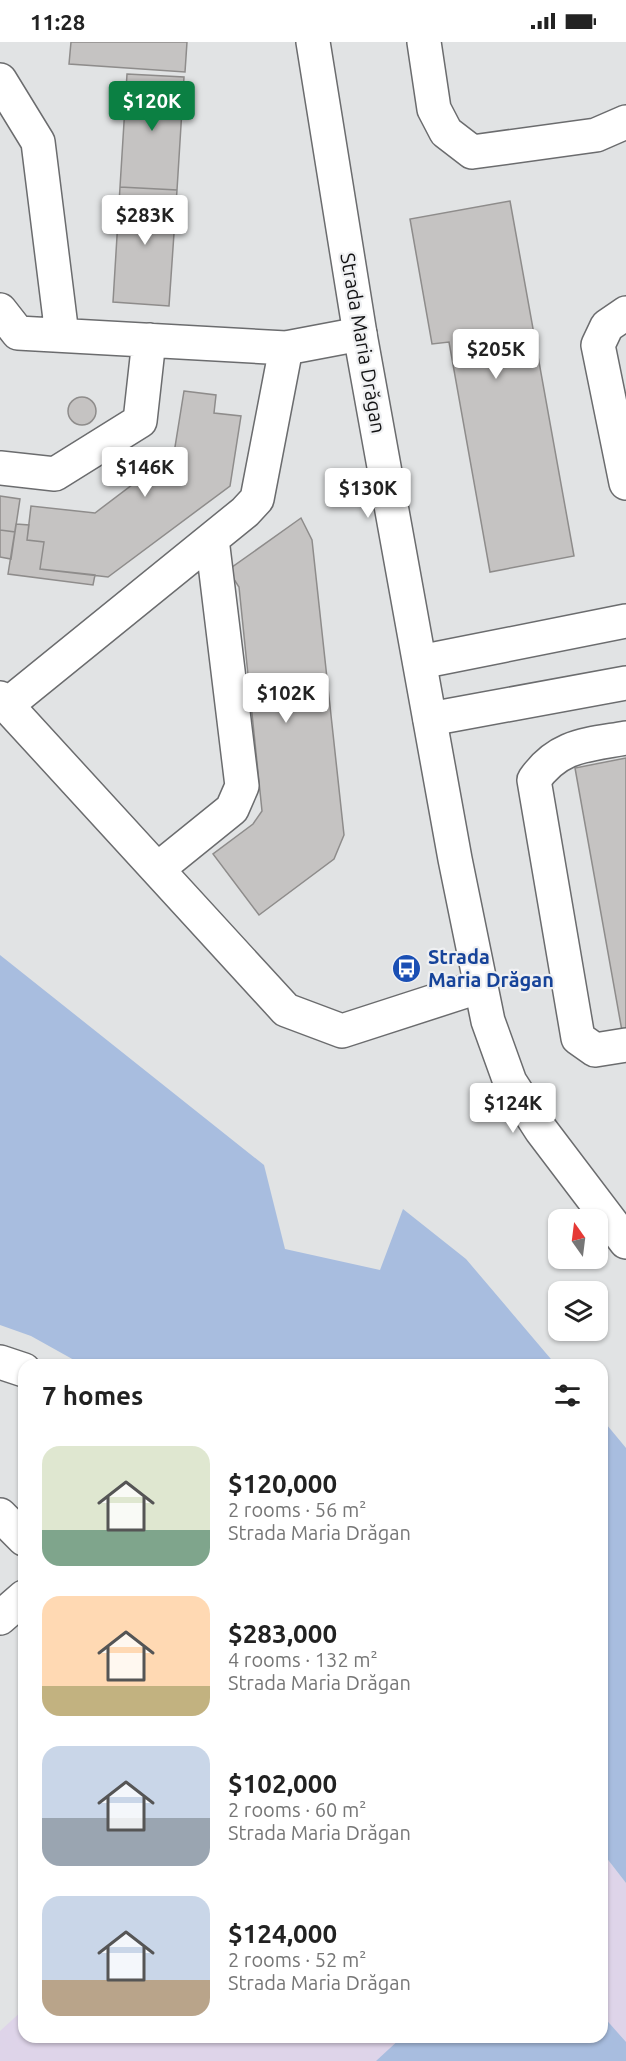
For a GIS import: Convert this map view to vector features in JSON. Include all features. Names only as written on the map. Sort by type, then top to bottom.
[{"type":"main road","name":"Strada Maria Drăgan","points":[[313,42],[360,334],[488,1021],[510,1082],[541,1130],[626,1242]]},
{"type":"main road","points":[[424,42],[434,109],[446,132],[472,152],[596,135],[626,122]]},
{"type":"main road","points":[[0,80],[38,142],[62,335]]},
{"type":"main road","points":[[0,310],[18,333],[286,348],[360,334]]},
{"type":"main road","points":[[626,313],[608,327],[598,345],[626,483]]},
{"type":"main road","points":[[0,468],[55,474],[140,421],[149,340]]},
{"type":"main road","points":[[286,348],[257,499],[212,539],[3,702],[159,868],[286,1010],[342,1031],[481,986]]},
{"type":"main road","points":[[159,868],[232,809],[242,786],[212,539]]},
{"type":"main road","points":[[420,662],[626,621]]},
{"type":"main road","points":[[430,718],[626,683]]},
{"type":"main road","points":[[626,738],[574,748],[546,763],[534,780],[578,1038],[595,1050],[626,1045]]},
{"type":"main road","points":[[0,1362],[18,1368]]},
{"type":"main road","points":[[0,1515],[18,1533]]},
{"type":"main road","points":[[0,1618],[18,1602]]},
{"type":"shaded area","points":[[0,955],[264,1165],[285,1249],[380,1270],[403,1209],[466,1259],[551,1359],[72,1359],[31,1336],[0,1325]]},
{"type":"shaded area","points":[[608,1426],[626,1448],[626,1883],[608,1860]]},
{"type":"shaded area","points":[[608,1860],[626,1883],[626,2061],[0,2061],[0,2031],[18,2014],[18,2043],[608,2043]]},
{"type":"shaded area","points":[[608,2022],[626,2042],[626,2061],[376,2061],[396,2043],[608,2043]]},
{"type":"building","points":[[71,42],[187,42],[185,72],[69,64]]},
{"type":"building","points":[[127,74],[184,77],[177,190],[120,187]]},
{"type":"building","points":[[120,187],[177,190],[169,306],[113,302]]},
{"type":"building","points":[[510,201],[574,556],[490,572],[449,342],[432,344],[410,219]]},
{"type":"building","points":[[184,391],[216,395],[214,413],[241,416],[230,486],[108,577],[40,569],[44,542],[27,540],[31,506],[95,513],[174,453]]},
{"type":"building","points":[[82,397],[92,401],[96,411],[92,421],[82,425],[72,421],[68,411],[72,401]]},
{"type":"building","points":[[0,496],[20,499],[15,532],[0,530]]},
{"type":"building","points":[[301,518],[312,540],[344,835],[334,859],[259,915],[213,854],[253,824],[262,811],[239,587],[228,570]]},
{"type":"building","points":[[16,524],[29,525],[27,540],[44,542],[40,569],[95,575],[93,585],[8,574]]},
{"type":"building","points":[[0,530],[15,532],[11,559],[0,557]]},
{"type":"building","points":[[626,758],[626,1031],[622,1031],[575,768]]},
{"type":"place","name":"Strada Maria Drăgan","points":[[407,968]]}]
